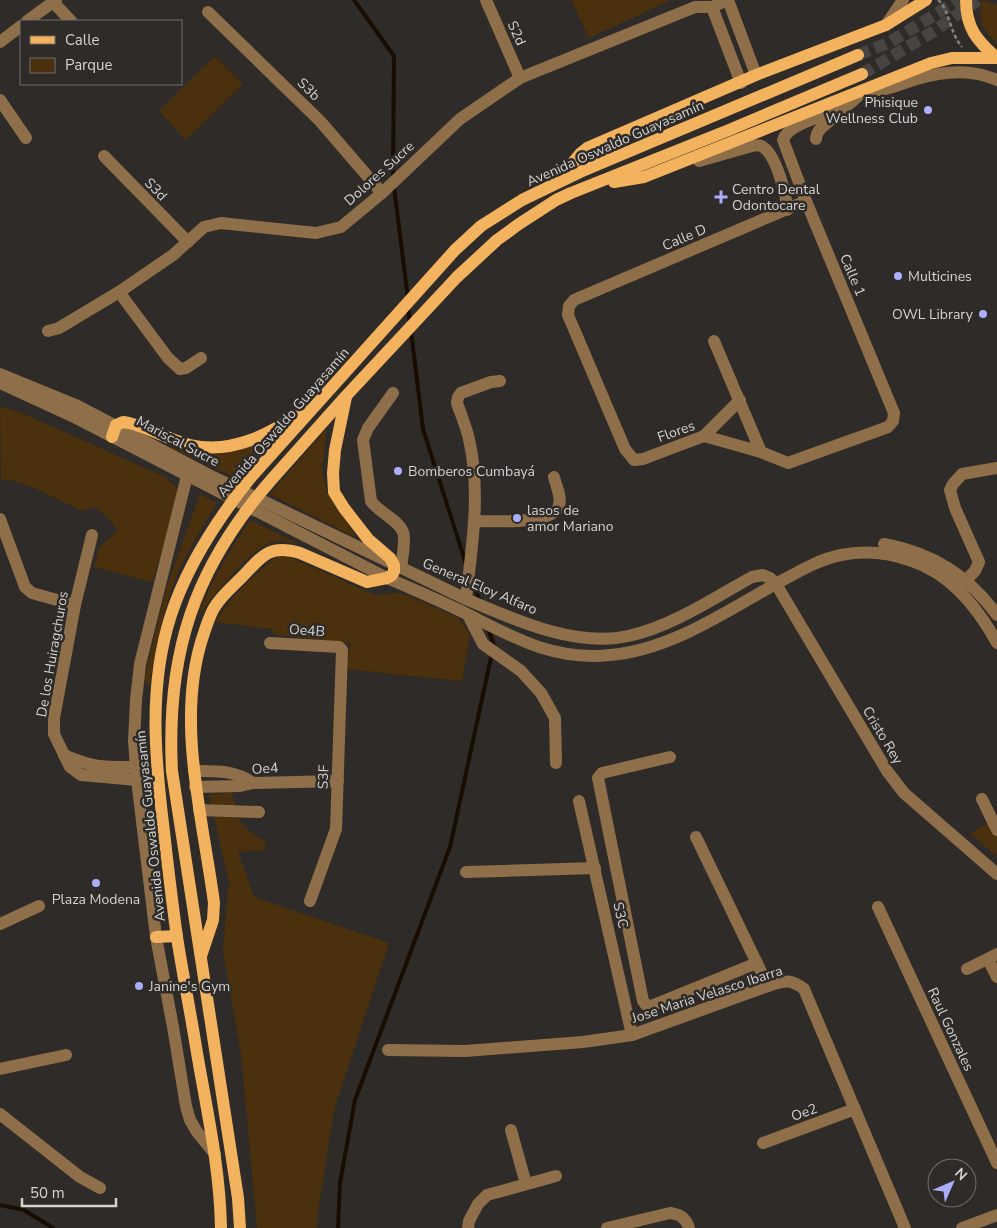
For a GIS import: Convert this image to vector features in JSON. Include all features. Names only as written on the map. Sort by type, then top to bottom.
[{"type":"main road","points":[[555,184],[587,148],[756,75],[886,26],[926,0]]},
{"type":"main road","points":[[966,0],[968,20],[972,31],[978,41],[997,58]]},
{"type":"main road","name":"Avenida Oswaldo Guayasamín","points":[[221,1228],[215,1154],[177,936],[156,768],[154,730],[156,688],[162,649],[171,615],[185,580],[206,540],[224,511],[252,476],[455,250],[481,226],[522,200],[588,168],[858,55]]},
{"type":"main road","points":[[589,187],[644,177],[931,64],[952,58],[997,58]]},
{"type":"main road","name":"Avenida Oswaldo Guayasamín","points":[[240,1228],[238,1198],[172,771],[170,733],[172,695],[180,650],[189,615],[201,586],[226,539],[253,500],[346,396],[457,277],[497,240],[556,200],[862,74]]},
{"type":"main road","points":[[201,958],[213,920],[214,903],[195,786],[192,749],[193,687],[200,646],[216,606],[223,596],[254,564],[272,550],[282,548],[300,553],[362,581],[373,582],[387,578],[398,567],[368,539],[334,492],[335,450],[346,396]]},
{"type":"main road","points":[[114,431],[123,422],[190,445],[228,446],[260,438],[321,400]]},
{"type":"main road","points":[[156,936],[177,936]]},
{"type":"street","name":"S2d","points":[[486,0],[520,78]]},
{"type":"street","name":"Dolores Sucre","points":[[48,331],[59,328],[120,292],[173,255],[204,227],[221,223],[316,233],[341,227],[382,193],[460,119],[520,78],[695,7],[712,7],[728,0]]},
{"type":"street","points":[[728,0],[756,75]]},
{"type":"street","points":[[886,26],[903,0]]},
{"type":"street","points":[[28,20],[55,1],[70,20]]},
{"type":"street","points":[[712,7],[741,83]]},
{"type":"street","name":"S3b","points":[[208,12],[320,121],[382,193]]},
{"type":"street","points":[[0,42],[20,27]]},
{"type":"street","points":[[816,140],[817,132],[835,116],[837,110],[850,104],[864,90],[878,92],[941,73],[969,72],[985,75],[997,80]]},
{"type":"street","points":[[0,100],[26,138]]},
{"type":"street","name":"Calle 1","points":[[837,110],[787,132],[783,140],[806,201],[894,413],[893,421]]},
{"type":"street","points":[[644,177],[759,145],[769,152],[775,165],[786,195],[787,210]]},
{"type":"street","name":"S3d","points":[[104,156],[188,242]]},
{"type":"street","name":"Calle D","points":[[574,300],[806,201]]},
{"type":"street","points":[[120,292],[168,358],[180,368],[186,368],[201,358]]},
{"type":"street","name":"Flores","points":[[574,300],[569,306],[568,315],[625,449],[634,460],[642,459],[704,436],[761,452],[788,463],[888,427],[893,421]]},
{"type":"street","points":[[714,341],[761,452]]},
{"type":"street","name":"Mariscal Sucre","points":[[0,374],[78,406],[114,431]]},
{"type":"street","points":[[466,599],[476,495],[472,456],[466,427],[457,402],[461,394],[491,382],[500,381]]},
{"type":"street","name":"Mariscal Sucre","points":[[0,384],[114,431],[293,523],[398,567]]},
{"type":"street","points":[[394,393],[368,428],[363,440],[371,501],[374,507],[400,526],[404,533],[398,567]]},
{"type":"street","points":[[704,436],[740,400]]},
{"type":"street","points":[[961,585],[975,571],[979,562],[955,508],[950,490],[962,474],[997,468]]},
{"type":"street","points":[[188,470],[140,664],[134,741],[136,773],[156,936],[186,1106],[190,1120],[197,1132],[215,1154]]},
{"type":"street","points":[[475,521],[531,520],[552,514],[558,508],[559,502],[559,494],[554,478]]},
{"type":"street","points":[[0,519],[25,587],[32,593],[75,605]]},
{"type":"street","points":[[293,523],[387,578],[423,593],[516,640],[543,649],[572,655],[610,655],[646,648],[701,626],[802,569],[823,560],[842,555],[884,554],[920,564],[961,585],[989,604],[997,615]]},
{"type":"street","name":"De los Huiragchuros","points":[[92,535],[75,605],[54,718],[54,734],[70,767],[81,775],[136,773]]},
{"type":"street","points":[[884,544],[907,548],[930,557],[961,585],[997,643]]},
{"type":"street","name":"General Eloy Alfaro","points":[[398,567],[508,617],[576,637],[601,639],[627,637],[653,629],[752,577],[763,574],[776,584]]},
{"type":"street","name":"Cristo Rey","points":[[776,584],[886,771],[904,793],[997,874]]},
{"type":"street","points":[[468,615],[483,644],[521,671],[541,693],[554,718],[556,763]]},
{"type":"street","name":"Oe4B","points":[[270,642],[341,648]]},
{"type":"street","name":"S3F","points":[[310,902],[335,834],[341,648]]},
{"type":"street","points":[[670,757],[602,773],[598,778],[643,1001],[646,1005],[651,1006],[757,963]]},
{"type":"street","points":[[194,771],[217,771],[243,776],[253,783]]},
{"type":"street","name":"Oe4","points":[[195,786],[240,786],[253,783],[338,781]]},
{"type":"street","points":[[982,799],[997,830]]},
{"type":"street","name":"S3C","points":[[579,801],[632,1035]]},
{"type":"street","points":[[199,810],[259,812]]},
{"type":"street","points":[[696,837],[768,986]]},
{"type":"street","points":[[466,872],[594,868]]},
{"type":"street","points":[[0,924],[39,906]]},
{"type":"street","name":"Raul Gonzales","points":[[878,907],[997,1163]]},
{"type":"street","points":[[966,969],[993,956],[997,977]]},
{"type":"street","name":"Jose Maria Velasco Ibarra","points":[[388,1050],[465,1051],[582,1042],[632,1035],[768,986],[784,981],[795,982],[804,989],[905,1228]]},
{"type":"street","points":[[0,1070],[66,1055]]},
{"type":"street","name":"Oe2","points":[[763,1143],[855,1109]]},
{"type":"street","points":[[0,1114],[80,1177],[100,1188]]},
{"type":"street","points":[[511,1130],[526,1184]]},
{"type":"street","points":[[468,1228],[469,1221],[478,1204],[487,1195],[556,1176]]},
{"type":"street","points":[[606,1228],[670,1213],[680,1214],[688,1223],[689,1228]]},
{"type":"street","points":[[962,1228],[997,1216]]},
{"type":"path","points":[[938,0],[944,6],[953,36],[972,58]]},
{"type":"green space","points":[[571,0],[671,0],[589,38]]},
{"type":"green space","points":[[983,0],[997,5],[997,43],[984,29],[982,24],[981,7]]},
{"type":"green space","points":[[215,56],[243,84],[186,140],[159,111]]},
{"type":"green space","points":[[0,406],[24,414],[165,477],[181,492],[152,582],[94,567],[99,548],[117,531],[110,520],[94,507],[82,511],[29,486],[1,480]]},
{"type":"green space","points":[[327,428],[322,469],[326,491],[357,538],[270,494]]},
{"type":"green space","points":[[283,430],[238,479],[167,446],[201,452],[227,451],[252,444]]},
{"type":"green space","points":[[200,494],[217,503],[177,574],[162,622],[149,686],[144,679],[166,589]]},
{"type":"green space","points":[[250,520],[299,544],[276,541],[266,544],[256,551],[223,585],[198,616],[221,566]]},
{"type":"green space","points":[[281,553],[375,595],[401,593],[459,618],[470,635],[462,681],[343,669],[351,643],[275,635],[272,629],[215,622],[245,584]]},
{"type":"green space","points":[[232,792],[241,823],[250,832],[266,842],[264,850],[238,852],[254,897],[389,943],[334,1109],[317,1228],[257,1228],[241,1054],[223,951],[228,887],[230,887],[209,795]]},
{"type":"green space","points":[[996,818],[997,820],[997,856],[970,834]]},
{"type":"waterway","points":[[354,0],[394,56],[393,177]]},
{"type":"waterway","points":[[394,187],[408,299]]},
{"type":"waterway","points":[[408,306],[410,324]]},
{"type":"waterway","points":[[411,331],[423,429],[466,564]]},
{"type":"waterway","points":[[472,582],[480,601]]},
{"type":"waterway","points":[[488,628],[494,646]]},
{"type":"waterway","points":[[338,1228],[340,1183],[355,1100],[450,847],[492,653]]},
{"type":"waterway","points":[[0,1205],[24,1210],[53,1228]]},
{"type":"tunnel","points":[[858,55],[890,42],[959,0]]},
{"type":"tunnel","points":[[862,74],[931,33],[978,0]]},
{"type":"place","name":"Phisique Wellness Club","points":[[928,110]]},
{"type":"place","name":"Centro Dental Odontocare","points":[[721,197]]},
{"type":"place","name":"Multicines","points":[[898,276]]},
{"type":"place","name":"OWL Library","points":[[983,314]]},
{"type":"place","name":"Bomberos Cumbayá","points":[[398,471]]},
{"type":"place","name":"lasos de amor Mariano","points":[[517,518]]},
{"type":"place","name":"Plaza Modena","points":[[96,883]]},
{"type":"place","name":"Janine's Gym","points":[[139,986]]}]
